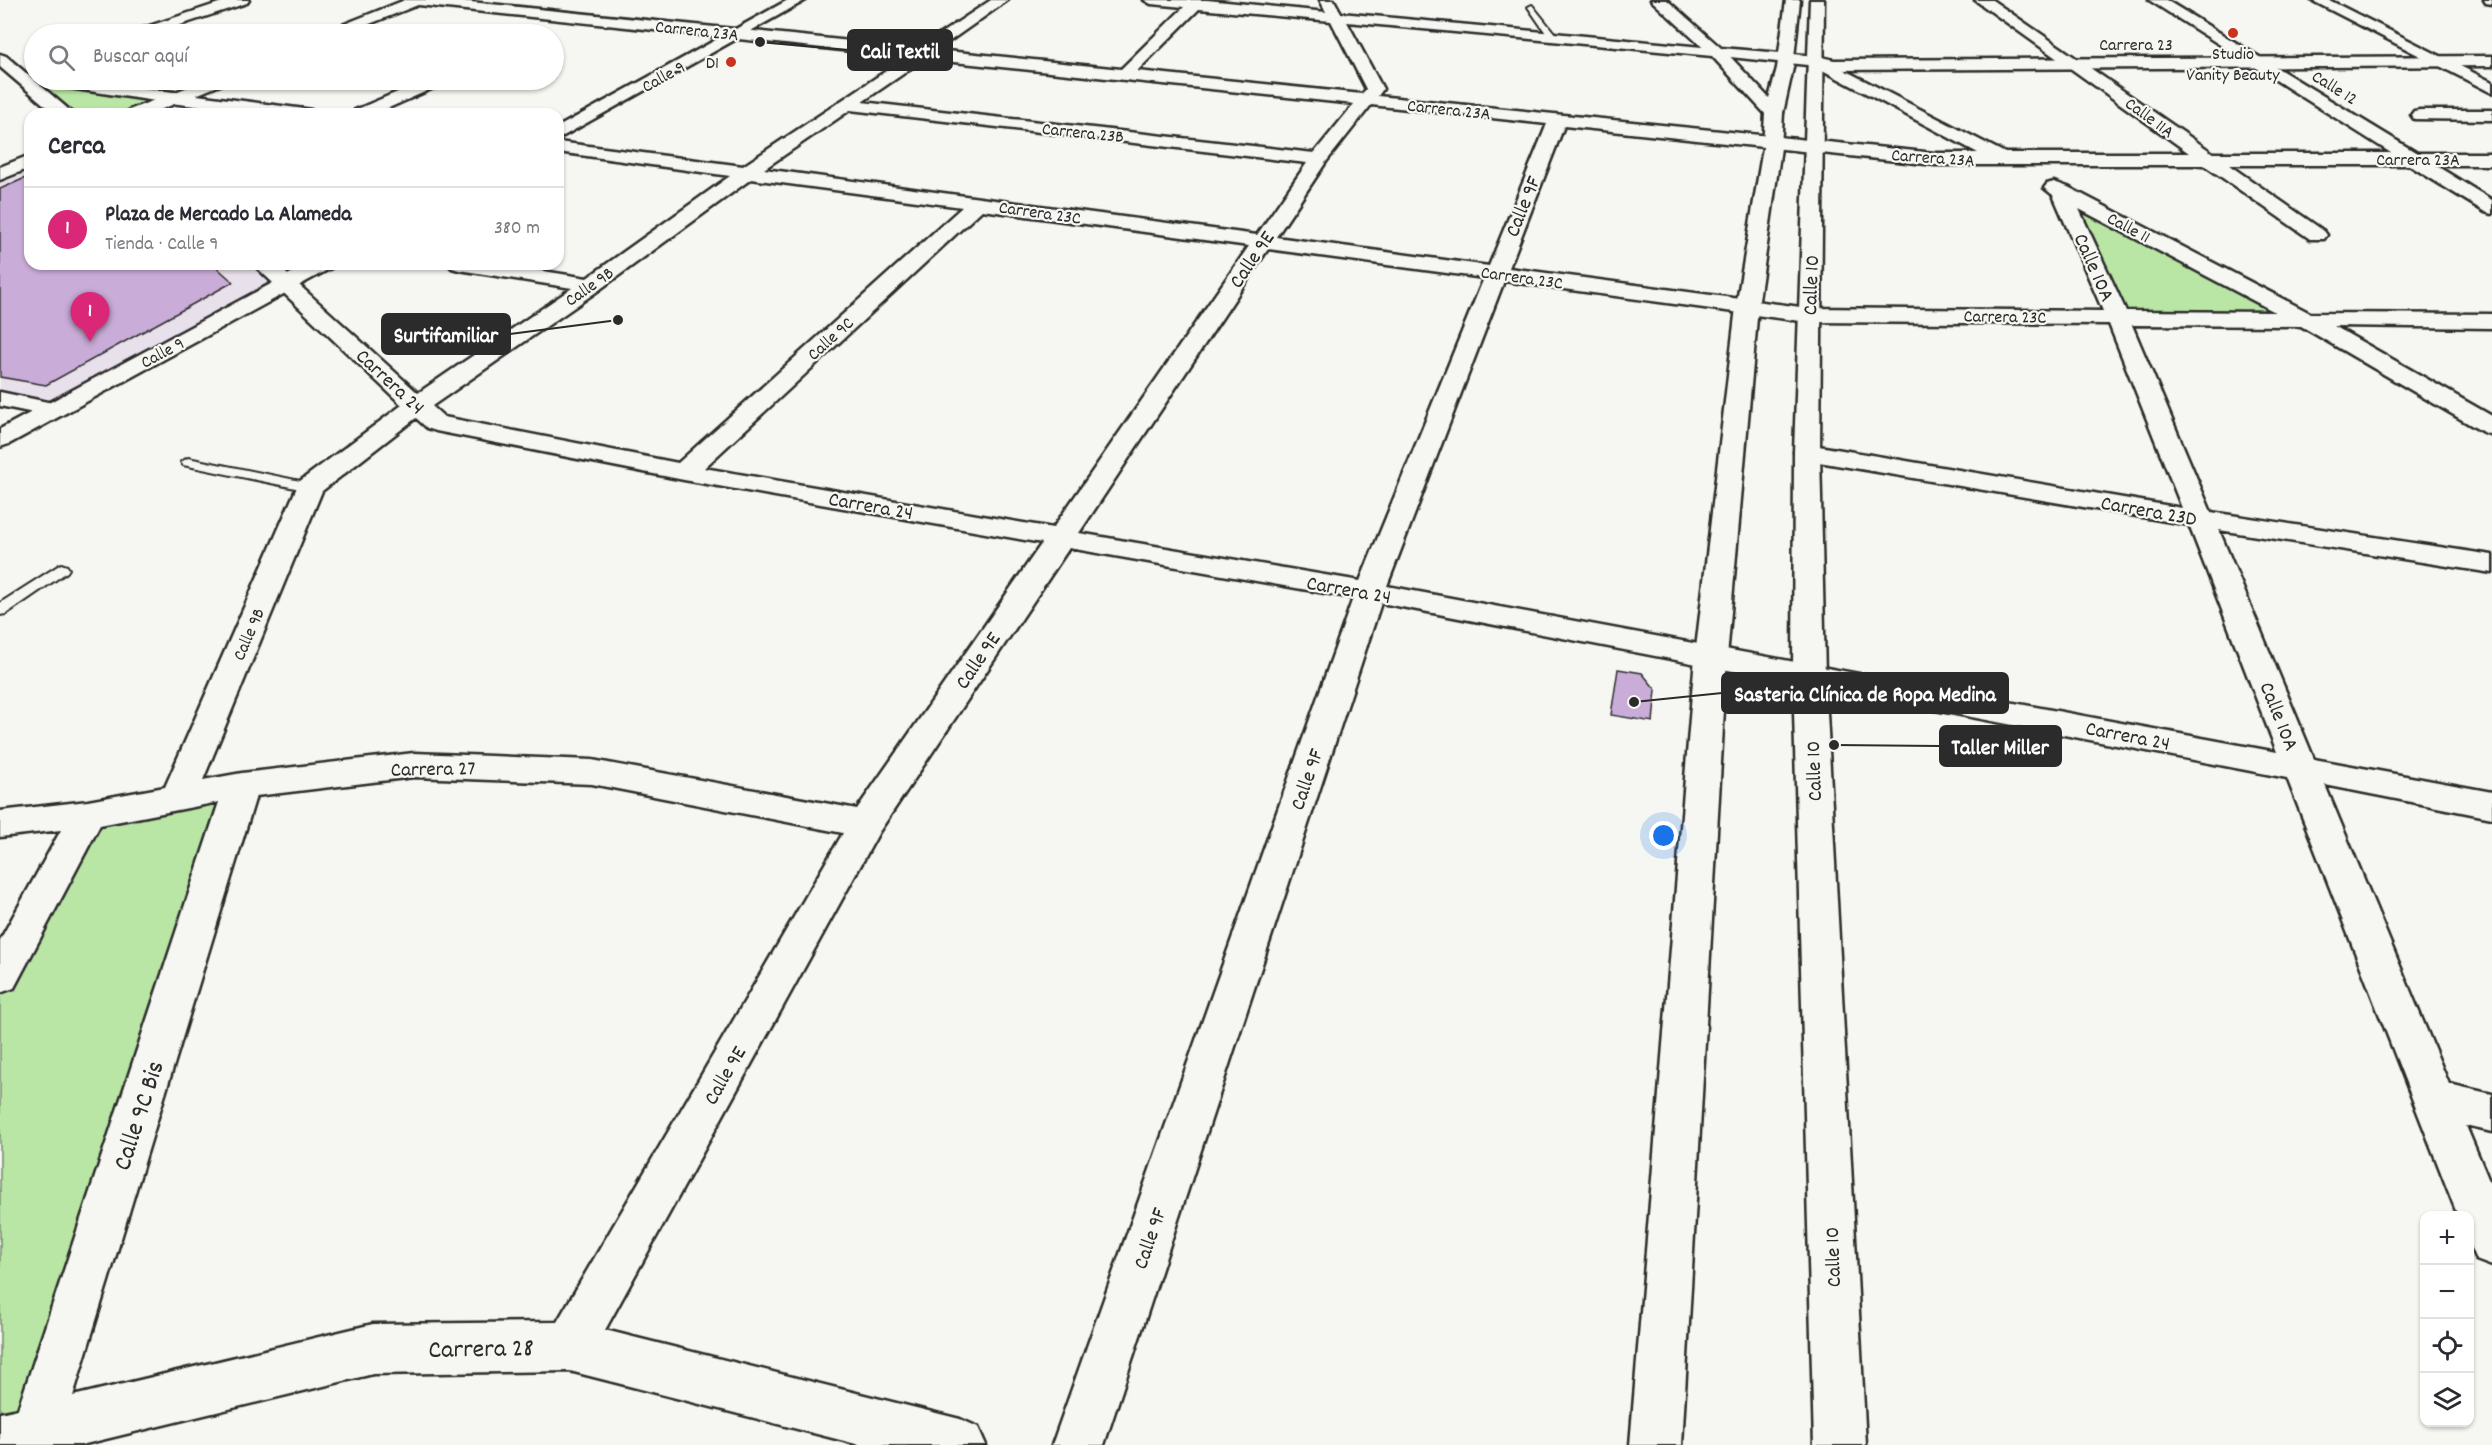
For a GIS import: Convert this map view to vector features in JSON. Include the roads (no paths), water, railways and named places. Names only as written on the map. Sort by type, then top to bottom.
[{"type":"street","points":[[197,0],[219,8]]},
{"type":"street","points":[[170,24],[242,0]]},
{"type":"street","name":"Carrera 23A","points":[[409,0],[1935,159],[2004,161],[2492,159]]},
{"type":"street","points":[[357,24],[418,0]]},
{"type":"street","name":"Calle 9","points":[[564,131],[800,0]]},
{"type":"street","name":"Calle 9B","points":[[178,798],[309,487],[417,405],[591,285],[746,172],[1002,0]]},
{"type":"street","name":"Carrera 23","points":[[1150,0],[1332,9],[1553,37],[1817,61],[1834,65],[2069,60],[2434,58],[2492,55]]},
{"type":"street","points":[[1658,0],[1717,52],[1774,113]]},
{"type":"street","points":[[1656,1445],[1711,657],[1747,307],[1772,143],[1774,113],[1786,59],[1793,0]]},
{"type":"street","points":[[1817,0],[1817,61]]},
{"type":"street","name":"Calle 11A","points":[[1982,0],[2318,235]]},
{"type":"street","name":"Calle 12","points":[[2156,0],[2492,208]]},
{"type":"street","points":[[2318,0],[2492,88]]},
{"type":"street","points":[[1124,75],[1197,2]]},
{"type":"street","points":[[564,24],[606,4]]},
{"type":"street","points":[[1332,9],[1375,89],[1367,100]]},
{"type":"street","name":"Carrera 23","points":[[2434,58],[2492,61]]},
{"type":"street","points":[[0,59],[24,71]]},
{"type":"street","name":"Calle 10","points":[[1817,61],[1808,315],[1806,452],[1809,675],[1840,1445]]},
{"type":"street","name":"Calle 11","points":[[1817,61],[2305,319],[2492,427]]},
{"type":"street","points":[[0,81],[24,75]]},
{"type":"street","points":[[43,90],[60,108]]},
{"type":"street","points":[[117,90],[254,108]]},
{"type":"street","points":[[149,108],[193,90]]},
{"type":"street","points":[[375,108],[416,90]]},
{"type":"street","name":"Calle 9E","points":[[570,1346],[866,825],[1059,538],[1319,159],[1367,100]]},
{"type":"street","name":"Carrera 23B","points":[[847,105],[1319,159]]},
{"type":"street","points":[[2420,115],[2492,115]]},
{"type":"street","name":"Calle 9F","points":[[1078,1445],[1370,592],[1557,120]]},
{"type":"street","name":"Carrera 23C","points":[[564,148],[1808,315],[2492,321]]},
{"type":"street","points":[[0,174],[24,163]]},
{"type":"street","name":"Calle 10A","points":[[2061,192],[2117,317],[2200,519],[2492,1244]]},
{"type":"street","name":"Calle 9C","points":[[684,472],[977,204]]},
{"type":"street","name":"Carrera 24","points":[[271,270],[436,423],[684,472],[1370,592],[2492,805]]},
{"type":"street","name":"Calle 9","points":[[0,440],[313,270]]},
{"type":"street","points":[[497,270],[591,285]]},
{"type":"street","points":[[0,399],[54,410]]},
{"type":"street","name":"Carrera 23D","points":[[1806,452],[2200,519],[2492,564]]},
{"type":"street","name":"Carrera 27","points":[[0,824],[88,814],[242,785],[414,765],[592,772],[866,825]]},
{"type":"street","name":"Calle 9C Bis","points":[[23,1438],[242,785]]},
{"type":"street","points":[[0,976],[88,814]]},
{"type":"street","points":[[2434,1100],[2492,1113]]},
{"type":"street","name":"Carrera 28","points":[[23,1438],[373,1349],[570,1346],[960,1445]]},
{"type":"lane","points":[[1532,7],[1553,37]]},
{"type":"lane","points":[[188,462],[309,487]]},
{"type":"lane","points":[[0,610],[61,569]]},
{"type":"place","name":"Studio Vanity Beauty","points":[[2233,33]]},
{"type":"place","name":"Cali Textil","points":[[760,42]]},
{"type":"place","name":"D1","points":[[731,62]]},
{"type":"place","name":"Surtifamiliar","points":[[618,320]]},
{"type":"place","name":"Plaza de Mercado La Alameda","points":[[90,342]]},
{"type":"place","name":"Sasteria Clínica de Ropa Medina","points":[[1634,702]]},
{"type":"place","name":"Taller Miller","points":[[1834,745]]}]
